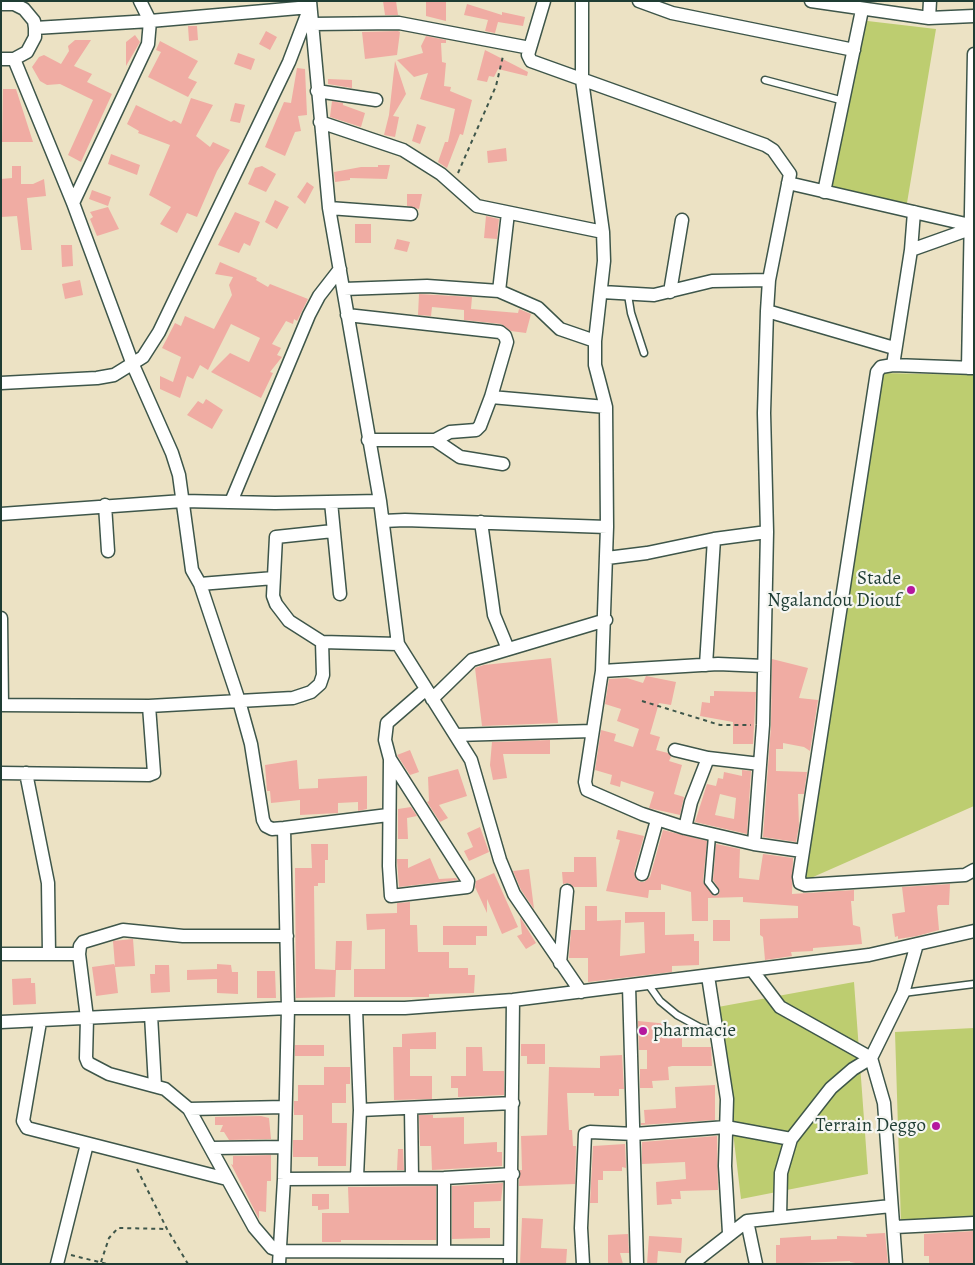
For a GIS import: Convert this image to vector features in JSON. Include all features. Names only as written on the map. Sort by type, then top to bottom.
[{"type":"street","points":[[73,203],[148,44],[150,21],[140,1]]},
{"type":"street","points":[[544,1],[528,55],[531,61],[765,145],[773,150],[790,174],[769,280],[767,311],[764,413],[767,532],[763,725],[754,844]]},
{"type":"street","points":[[582,1],[582,80],[603,232],[604,261],[595,342],[595,365],[606,407],[607,526],[606,620],[602,671],[585,782],[587,790],[657,820],[712,836],[802,851]]},
{"type":"street","points":[[639,1],[672,13],[854,50]]},
{"type":"street","points":[[811,1],[862,10],[929,18],[974,16]]},
{"type":"street","points":[[929,18],[930,1]]},
{"type":"street","points":[[10,3],[29,14],[35,28],[35,37],[31,48],[5,61],[73,203],[133,365],[172,453],[183,502],[190,562],[200,584],[239,701],[254,760],[263,820],[266,826],[284,828],[388,815]]},
{"type":"street","points":[[35,28],[150,21],[310,4]]},
{"type":"street","points":[[310,4],[329,208],[380,501],[398,644],[471,760],[478,778],[492,837],[509,885],[581,992]]},
{"type":"street","points":[[1,383],[97,378],[114,375],[133,365],[143,357],[159,332],[289,62],[310,4]]},
{"type":"street","points":[[824,192],[862,10]]},
{"type":"street","points":[[312,24],[399,22],[530,48]]},
{"type":"street","points":[[974,54],[970,227],[971,368],[893,365],[881,367],[877,372],[799,877],[800,883],[806,885],[965,875],[974,870]]},
{"type":"street","points":[[317,91],[376,100]]},
{"type":"street","points":[[320,122],[403,150],[453,184],[477,206],[603,232]]},
{"type":"street","points":[[788,183],[970,227]]},
{"type":"street","points":[[329,208],[410,214]]},
{"type":"street","points":[[893,365],[894,348],[911,250],[914,212]]},
{"type":"street","points":[[499,291],[508,213]]},
{"type":"street","points":[[670,292],[682,220]]},
{"type":"street","points":[[911,250],[970,227]]},
{"type":"street","points":[[231,502],[309,315],[319,296],[340,269]]},
{"type":"street","points":[[602,292],[628,295],[670,292],[693,284],[712,281],[769,280]]},
{"type":"street","points":[[344,289],[427,286],[499,291],[538,308],[560,329],[595,342]]},
{"type":"street","points":[[767,311],[894,348]]},
{"type":"street","points":[[348,315],[500,332],[505,336],[507,342],[491,397],[480,426],[476,430],[450,432],[435,440],[368,440]]},
{"type":"street","points":[[491,397],[606,407]]},
{"type":"street","points":[[435,440],[449,452],[460,457],[503,464]]},
{"type":"street","points":[[1,514],[105,505],[183,502],[380,501]]},
{"type":"street","points":[[331,502],[340,594]]},
{"type":"street","points":[[105,505],[108,551]]},
{"type":"street","points":[[383,521],[607,526]]},
{"type":"street","points":[[481,522],[494,615],[508,649]]},
{"type":"street","points":[[333,531],[276,536],[273,596],[283,615],[312,637],[322,642],[398,644]]},
{"type":"street","points":[[607,558],[647,553],[714,539],[767,532]]},
{"type":"street","points":[[706,665],[714,539]]},
{"type":"street","points":[[200,584],[274,578]]},
{"type":"street","points":[[1,618],[2,705],[149,706],[293,698],[311,692],[320,684],[324,675],[322,642]]},
{"type":"street","points":[[390,759],[468,881],[467,888],[391,896],[388,815],[390,759],[385,740],[387,723],[429,695],[472,660],[606,620]]},
{"type":"street","points":[[602,671],[706,665],[764,666]]},
{"type":"street","points":[[1,773],[149,776],[154,774],[149,706]]},
{"type":"street","points":[[456,736],[592,731]]},
{"type":"street","points":[[675,750],[708,758],[760,764]]},
{"type":"street","points":[[685,828],[708,758]]},
{"type":"street","points":[[26,773],[49,893],[49,954]]},
{"type":"street","points":[[642,874],[657,820]]},
{"type":"street","points":[[279,1264],[284,1179],[288,1008],[284,828]]},
{"type":"street","points":[[560,963],[567,891]]},
{"type":"street","points":[[287,936],[183,936],[116,930],[83,942],[80,946],[79,954],[87,1018],[86,1058],[88,1064],[109,1074],[155,1086],[173,1093],[189,1108],[254,1227],[267,1244],[280,1250],[444,1251],[510,1258],[513,1000]]},
{"type":"street","points":[[1,1022],[40,1022],[288,1008],[405,1008],[513,1000],[869,955],[974,931]]},
{"type":"street","points":[[780,1217],[783,1163],[791,1139],[831,1088],[853,1069],[871,1058],[903,993],[917,944]]},
{"type":"street","points":[[1,954],[79,954]]},
{"type":"street","points":[[752,970],[780,1007],[871,1058],[884,1103],[891,1206],[895,1227],[896,1264]]},
{"type":"street","points":[[708,976],[728,1099],[725,1166],[729,1233]]},
{"type":"street","points":[[629,986],[635,1134],[637,1264]]},
{"type":"street","points":[[356,1009],[360,1110],[357,1177]]},
{"type":"street","points":[[151,1015],[155,1086]]},
{"type":"street","points":[[40,1022],[24,1121],[26,1128],[227,1179]]},
{"type":"street","points":[[360,1110],[513,1103]]},
{"type":"street","points":[[189,1108],[285,1107]]},
{"type":"street","points":[[411,1108],[412,1178]]},
{"type":"street","points":[[582,1264],[583,1136],[590,1132],[635,1134],[726,1127],[791,1139]]},
{"type":"street","points":[[59,1258],[87,1144]]},
{"type":"street","points":[[211,1148],[284,1146]]},
{"type":"street","points":[[284,1179],[357,1177],[444,1178],[512,1174]]},
{"type":"street","points":[[444,1178],[444,1251]]},
{"type":"street","points":[[692,1264],[729,1233],[747,1221],[891,1206]]},
{"type":"street","points":[[747,1221],[756,1264]]},
{"type":"street","points":[[895,1227],[974,1224]]},
{"type":"street","points":[[370,1250],[370,1264]]},
{"type":"lane","points":[[765,80],[844,101]]},
{"type":"lane","points":[[628,295],[631,313],[644,353]]},
{"type":"lane","points":[[712,836],[708,882],[715,891]]},
{"type":"lane","points":[[648,984],[660,1001],[677,1015],[699,1028],[718,1032]]},
{"type":"lane","points":[[903,993],[974,984]]},
{"type":"path","points":[[453,184],[496,86],[506,43]]},
{"type":"path","points":[[642,701],[720,724],[763,725]]},
{"type":"path","points":[[130,1154],[167,1229],[188,1264]]},
{"type":"path","points":[[101,1262],[109,1238],[118,1228],[167,1229]]},
{"type":"path","points":[[59,1258],[107,1264]]},
{"type":"green space","points":[[859,20],[936,29],[906,209],[825,191]]},
{"type":"green space","name":"Stade Ngalandou Diouf","points":[[881,373],[974,375],[974,806],[804,881]]},
{"type":"green space","points":[[854,982],[868,1174],[741,1199],[718,1007]]},
{"type":"green space","name":"Terrain Deggo","points":[[974,1028],[974,1219],[901,1223],[895,1032]]},
{"type":"building","points":[[383,1],[396,1],[398,15],[385,15]]},
{"type":"building","points":[[426,1],[446,1],[446,21],[426,16]]},
{"type":"building","points":[[467,4],[502,15],[502,12],[525,17],[523,26],[498,22],[495,33],[485,31],[488,20],[464,15]]},
{"type":"building","points":[[188,26],[197,26],[198,40],[189,41]]},
{"type":"building","points":[[266,31],[277,37],[270,50],[259,44]]},
{"type":"building","points":[[362,32],[400,32],[397,55],[365,59]]},
{"type":"building","points":[[135,35],[140,42],[126,66],[126,42]]},
{"type":"building","points":[[426,36],[446,40],[446,43],[441,43],[442,62],[446,63],[444,86],[451,87],[450,91],[472,100],[463,135],[460,134],[447,168],[438,162],[445,142],[448,142],[455,109],[420,99],[428,73],[414,77],[397,60],[423,53],[421,46]]},
{"type":"building","points":[[75,40],[91,40],[74,66],[92,74],[87,82],[112,94],[81,162],[68,155],[93,100],[60,84],[47,85],[40,81],[32,67],[39,57],[44,55],[61,64],[69,51],[68,46]]},
{"type":"building","points":[[160,41],[198,61],[188,78],[197,82],[188,97],[148,77],[161,52],[156,50]]},
{"type":"building","points":[[485,50],[528,72],[527,76],[498,69],[494,77],[489,76],[487,82],[477,80]]},
{"type":"building","points":[[238,53],[255,59],[251,70],[234,64]]},
{"type":"building","points":[[395,61],[406,94],[393,116],[399,117],[395,137],[384,135],[389,115]]},
{"type":"building","points":[[297,68],[305,69],[307,115],[298,116],[301,131],[295,132],[285,156],[265,147],[284,102],[291,103]]},
{"type":"building","points":[[328,79],[352,80],[352,88],[328,84]]},
{"type":"building","points":[[3,89],[16,89],[33,142],[2,142]]},
{"type":"building","points":[[191,98],[213,105],[196,136],[210,147],[213,142],[230,150],[217,171],[197,217],[187,213],[177,233],[160,224],[171,207],[149,195],[170,145],[138,133],[139,131],[127,124],[136,105],[171,122],[174,120],[181,124]]},
{"type":"building","points":[[332,101],[343,103],[343,105],[365,113],[361,127],[330,117]]},
{"type":"building","points":[[235,103],[245,105],[240,123],[230,121]]},
{"type":"building","points":[[417,124],[426,127],[420,144],[412,141]]},
{"type":"building","points":[[506,148],[507,161],[488,163],[487,151]]},
{"type":"building","points":[[111,154],[140,165],[137,175],[108,164]]},
{"type":"building","points":[[378,165],[390,165],[387,179],[350,178],[350,180],[335,182],[334,172],[361,167],[378,167]]},
{"type":"building","points":[[12,166],[21,166],[21,184],[33,184],[44,179],[46,196],[27,198],[32,250],[21,250],[17,216],[1,217],[1,179],[12,178]]},
{"type":"building","points":[[262,166],[276,174],[266,192],[248,184],[255,168]]},
{"type":"building","points":[[307,182],[314,187],[305,204],[297,197]]},
{"type":"building","points":[[92,190],[111,197],[108,206],[89,199]]},
{"type":"building","points":[[407,194],[422,194],[419,209],[407,206]]},
{"type":"building","points":[[275,200],[289,207],[277,229],[265,222]]},
{"type":"building","points":[[108,207],[119,229],[97,236],[90,219],[93,217],[90,212]]},
{"type":"building","points":[[235,212],[260,222],[250,246],[244,243],[239,253],[218,245]]},
{"type":"building","points":[[486,216],[499,219],[497,239],[484,238]]},
{"type":"building","points":[[355,224],[371,224],[371,243],[355,243]]},
{"type":"building","points":[[397,239],[410,242],[407,252],[394,249]]},
{"type":"building","points":[[61,245],[72,245],[73,266],[62,267]]},
{"type":"building","points":[[220,262],[257,278],[256,280],[268,287],[270,284],[308,299],[297,321],[294,319],[293,324],[286,321],[272,344],[281,348],[277,355],[282,357],[270,372],[273,373],[261,398],[211,372],[230,353],[249,362],[260,338],[231,324],[208,370],[200,365],[193,379],[187,376],[180,398],[160,389],[160,376],[173,382],[181,357],[162,348],[175,323],[181,326],[185,316],[214,329],[232,295],[229,285],[233,277],[215,274]]},
{"type":"building","points":[[80,280],[83,295],[65,299],[62,284]]},
{"type":"building","points":[[419,294],[472,297],[471,309],[518,313],[519,309],[531,314],[526,333],[511,331],[501,324],[464,320],[464,310],[432,307],[431,316],[418,315]]},
{"type":"building","points":[[206,399],[223,410],[212,429],[187,415],[198,401],[203,404]]},
{"type":"building","points":[[551,658],[558,723],[482,726],[475,668],[484,665]]},
{"type":"building","points":[[772,659],[808,668],[799,698],[818,700],[810,751],[804,747],[783,743],[783,749],[776,749],[776,771],[807,772],[804,794],[798,794],[799,826],[796,842],[763,837],[771,725]]},
{"type":"building","points":[[646,676],[676,682],[671,705],[659,703],[650,734],[660,737],[656,750],[668,753],[671,757],[669,761],[682,765],[674,794],[684,797],[680,815],[649,808],[654,792],[621,781],[620,787],[610,784],[612,775],[595,770],[601,730],[616,734],[614,741],[633,747],[639,729],[617,721],[621,709],[605,704],[609,679],[627,678],[643,683]]},
{"type":"building","points":[[714,691],[756,692],[753,744],[733,744],[733,722],[700,716],[702,702],[710,703],[710,696],[714,696]]},
{"type":"building","points":[[550,740],[550,754],[503,754],[507,778],[493,780],[490,765],[492,742]]},
{"type":"building","points":[[410,750],[419,772],[410,775],[397,755]]},
{"type":"building","points":[[297,760],[299,789],[318,788],[318,779],[367,776],[367,809],[358,811],[358,802],[338,803],[338,813],[300,815],[300,800],[271,803],[270,791],[267,791],[265,765]]},
{"type":"building","points":[[458,769],[467,796],[439,805],[448,818],[440,822],[427,802],[429,801],[428,777]]},
{"type":"building","points":[[742,770],[751,771],[747,834],[695,822],[707,784],[716,786],[718,778],[723,779],[724,772],[742,776]],"holes":[[[720,794],[736,798],[734,819],[715,815]]]},
{"type":"building","points":[[411,807],[417,816],[407,818],[408,839],[398,839],[398,809]]},
{"type":"building","points":[[480,827],[489,852],[469,861],[464,851],[473,847],[467,833]]},
{"type":"building","points":[[618,830],[644,836],[634,872],[636,879],[640,882],[644,882],[650,877],[663,830],[707,841],[703,882],[714,896],[718,895],[720,891],[713,880],[716,844],[740,849],[739,878],[759,880],[763,854],[793,858],[792,894],[854,890],[854,901],[851,901],[853,925],[860,927],[862,944],[813,948],[813,951],[791,952],[792,956],[765,960],[763,937],[760,935],[760,919],[798,918],[798,906],[743,902],[743,897],[708,898],[708,921],[692,921],[691,892],[661,884],[661,890],[649,890],[648,898],[606,891],[620,840],[616,839]]},
{"type":"building","points":[[311,844],[328,844],[328,860],[325,860],[325,883],[318,883],[318,886],[314,886],[315,969],[335,970],[336,941],[352,941],[351,970],[336,970],[335,997],[296,998],[295,868],[312,868]]},
{"type":"building","points":[[574,857],[596,857],[597,887],[574,887],[568,883],[563,884],[562,872],[574,872]]},
{"type":"building","points":[[430,858],[439,879],[456,878],[458,880],[399,887],[397,859],[408,859],[408,868]]},
{"type":"building","points":[[529,869],[534,909],[521,890],[513,871]]},
{"type":"building","points":[[494,873],[518,927],[502,934],[487,899],[487,913],[475,887],[476,881]]},
{"type":"building","points":[[950,884],[949,905],[938,905],[937,907],[939,930],[917,936],[898,939],[898,936],[895,937],[892,914],[905,912],[902,887]]},
{"type":"building","points":[[410,902],[410,925],[417,925],[418,952],[449,952],[449,968],[468,968],[468,975],[475,975],[474,993],[429,994],[429,997],[354,997],[354,969],[385,969],[385,929],[367,930],[366,914],[397,913],[397,903]]},
{"type":"building","points":[[585,906],[597,906],[597,921],[621,920],[620,956],[645,953],[644,922],[625,923],[625,912],[665,912],[665,935],[694,934],[694,941],[699,941],[699,965],[672,966],[672,972],[588,982],[588,958],[569,958],[571,930],[585,930]]},
{"type":"building","points":[[520,917],[536,943],[526,949],[517,936],[522,934]]},
{"type":"building","points":[[713,920],[730,920],[730,941],[713,941]]},
{"type":"building","points":[[443,926],[487,926],[487,936],[476,936],[476,945],[443,945]]},
{"type":"building","points":[[133,939],[135,966],[115,967],[118,993],[96,996],[92,967],[114,964],[115,966],[113,941]]},
{"type":"building","points":[[217,964],[231,965],[232,972],[238,972],[238,994],[217,993],[217,979],[187,980],[187,970],[217,969]]},
{"type":"building","points":[[155,965],[169,965],[170,992],[151,993],[150,974],[155,974]]},
{"type":"building","points":[[257,971],[275,971],[276,998],[257,998]]},
{"type":"building","points":[[31,978],[31,983],[35,983],[36,1004],[13,1005],[12,979]]},
{"type":"building","points":[[638,1021],[669,1024],[669,1038],[682,1038],[682,1047],[711,1047],[712,1066],[668,1067],[669,1080],[652,1081],[653,1088],[640,1088],[640,1069],[647,1069],[647,1050],[639,1050]]},
{"type":"building","points":[[436,1032],[436,1049],[410,1049],[410,1076],[432,1076],[432,1099],[394,1100],[393,1047],[402,1047],[402,1034]]},
{"type":"building","points":[[521,1044],[545,1044],[545,1064],[527,1064],[527,1056],[521,1056]]},
{"type":"building","points":[[295,1045],[324,1045],[324,1056],[295,1056]]},
{"type":"building","points":[[466,1047],[482,1047],[483,1071],[504,1071],[504,1095],[458,1097],[458,1088],[451,1088],[451,1076],[466,1076]]},
{"type":"building","points":[[622,1055],[624,1089],[619,1089],[619,1096],[594,1096],[594,1093],[567,1093],[569,1130],[572,1130],[573,1146],[576,1146],[575,1184],[519,1186],[520,1170],[522,1170],[521,1136],[547,1135],[549,1067],[600,1068],[600,1056]]},
{"type":"building","points":[[324,1067],[350,1067],[350,1084],[346,1084],[346,1103],[332,1103],[332,1123],[347,1123],[346,1166],[318,1166],[318,1157],[293,1157],[293,1140],[303,1140],[303,1115],[294,1115],[294,1101],[298,1101],[298,1085],[324,1085]]},
{"type":"building","points":[[715,1085],[715,1120],[641,1125],[641,1123],[645,1123],[644,1110],[676,1108],[675,1087]]},
{"type":"building","points":[[419,1115],[433,1115],[433,1118],[464,1117],[464,1144],[497,1142],[497,1152],[502,1152],[502,1166],[432,1170],[431,1146],[420,1146]]},
{"type":"building","points":[[261,1116],[269,1118],[271,1139],[229,1140],[224,1132],[220,1132],[223,1125],[215,1125],[215,1117]]},
{"type":"building","points":[[717,1136],[718,1190],[680,1191],[681,1199],[671,1199],[672,1204],[657,1205],[656,1182],[686,1179],[685,1162],[642,1164],[642,1142]]},
{"type":"building","points":[[625,1144],[626,1168],[622,1167],[622,1171],[603,1171],[603,1180],[598,1180],[598,1203],[590,1203],[593,1146]]},
{"type":"building","points":[[398,1149],[403,1149],[404,1170],[397,1170]]},
{"type":"building","points":[[271,1155],[271,1181],[267,1181],[266,1212],[259,1211],[259,1219],[231,1164],[233,1165],[233,1156]]},
{"type":"building","points":[[503,1183],[501,1201],[474,1202],[474,1228],[490,1228],[490,1238],[452,1239],[452,1186]]},
{"type":"building","points":[[436,1186],[436,1240],[341,1240],[341,1242],[322,1242],[322,1213],[349,1213],[348,1187]]},
{"type":"building","points":[[312,1194],[329,1194],[329,1209],[318,1210],[318,1206],[312,1206]]},
{"type":"building","points":[[522,1218],[543,1219],[541,1248],[567,1249],[566,1264],[520,1264]]},
{"type":"building","points":[[974,1231],[974,1263],[929,1263],[929,1256],[924,1256],[924,1234]]},
{"type":"building","points":[[885,1233],[888,1264],[861,1264],[850,1261],[776,1264],[776,1245],[780,1245],[780,1238],[811,1236],[811,1240],[837,1239],[837,1236],[867,1237],[866,1234]]},
{"type":"building","points":[[628,1234],[629,1253],[620,1253],[623,1264],[608,1264],[608,1235]]},
{"type":"building","points":[[649,1236],[682,1238],[681,1253],[658,1251],[657,1264],[647,1264]]},
{"type":"place","name":"Stade Ngalandou Diouf","points":[[911,590]]},
{"type":"place","name":"pharmacie","points":[[643,1031]]},
{"type":"place","name":"Terrain Deggo","points":[[936,1126]]}]
